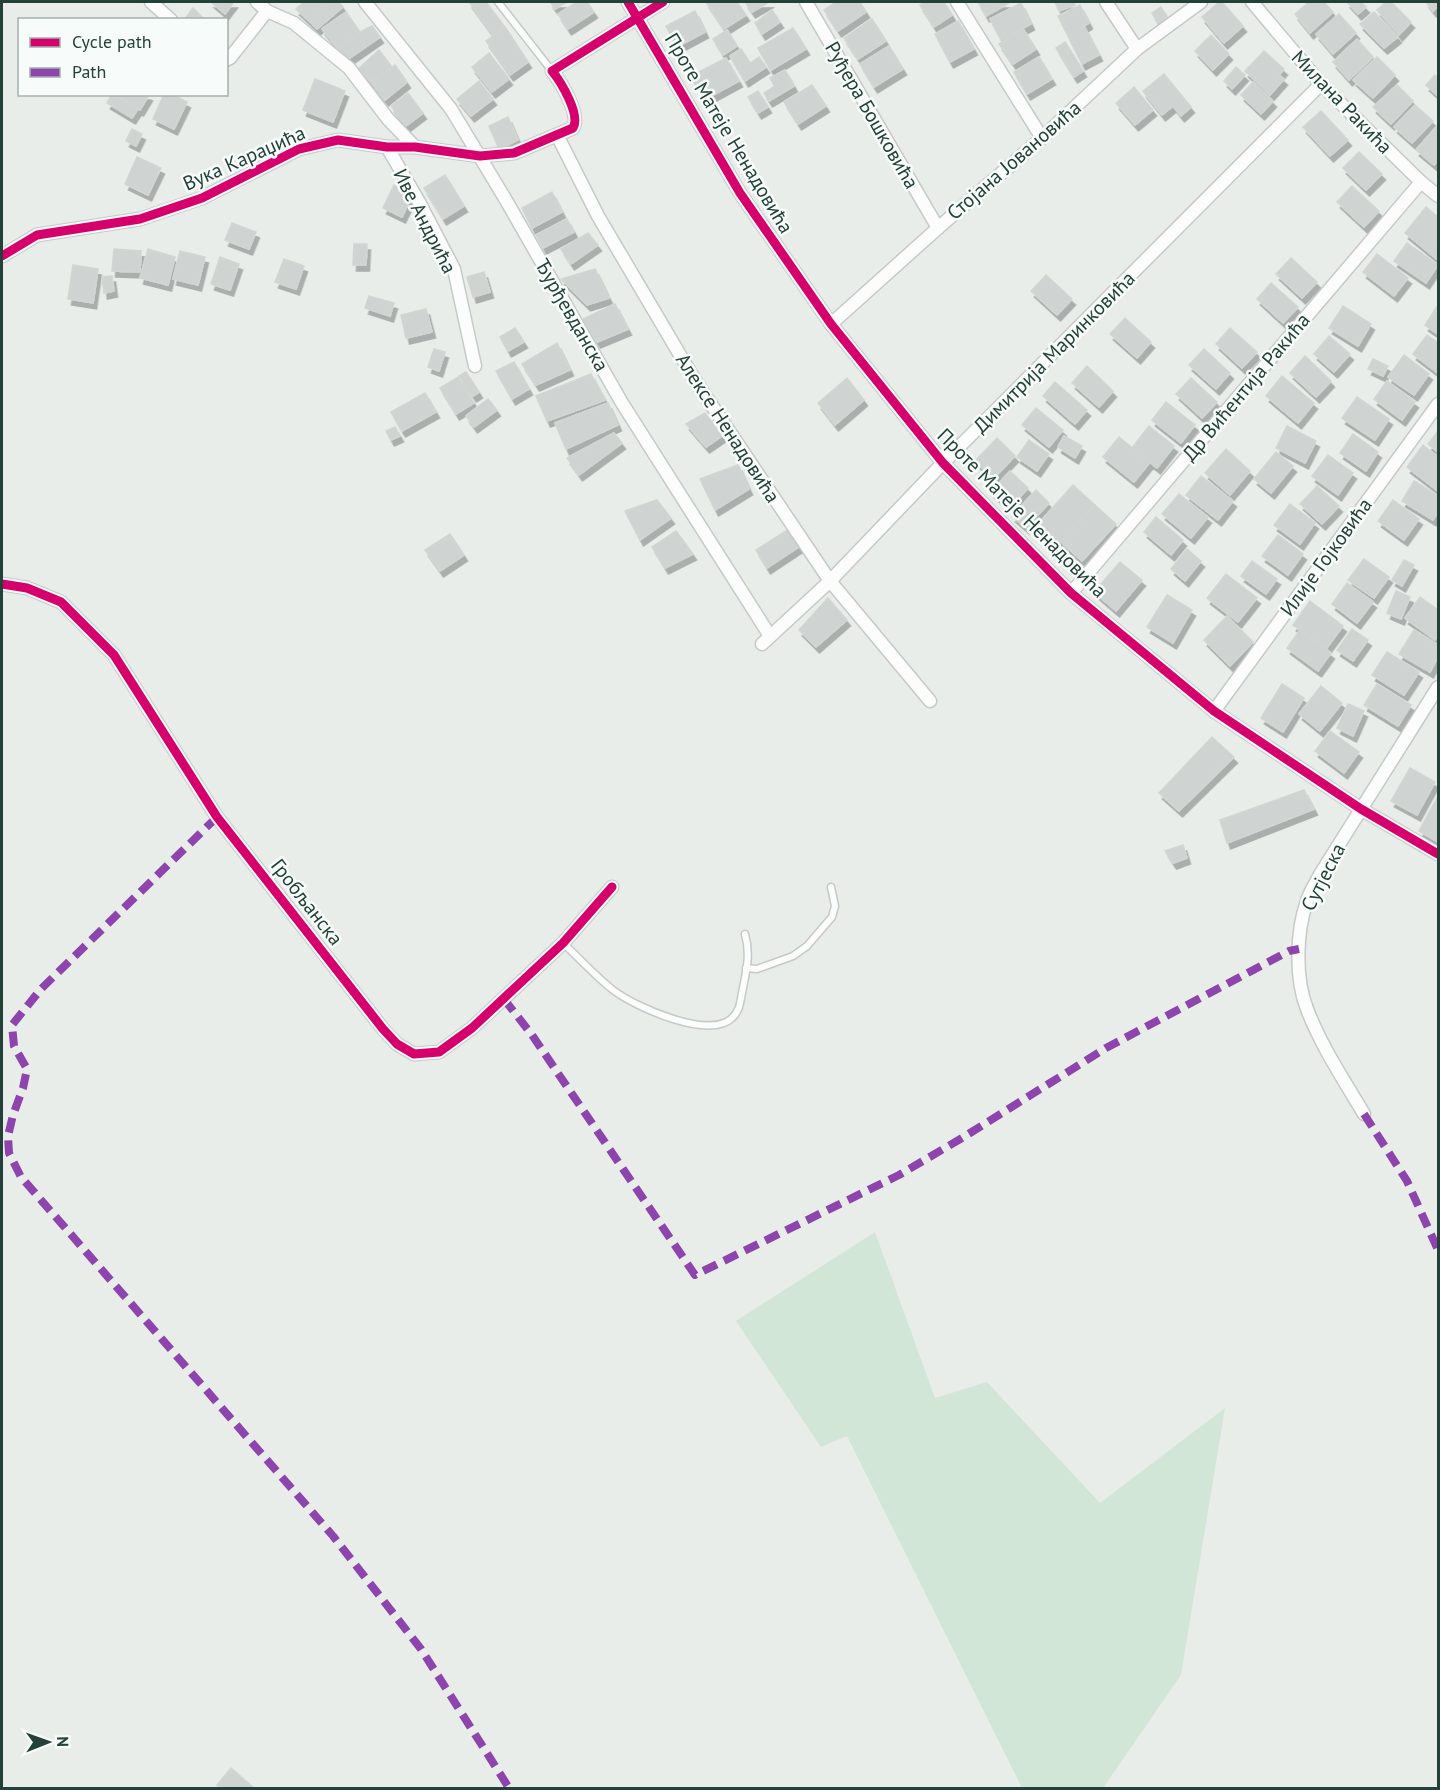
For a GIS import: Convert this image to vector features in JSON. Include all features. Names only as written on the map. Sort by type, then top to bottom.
[{"type":"street","points":[[151,2],[169,18]]},
{"type":"street","name":"Иве Андрића","points":[[257,2],[267,11],[294,23],[350,68],[388,120],[415,147]]},
{"type":"street","name":"Ђурђевданска","points":[[365,2],[451,109],[622,403],[766,640]]},
{"type":"street","name":"Проте Матеје Ненадовића","points":[[628,2],[740,193],[831,324],[943,463],[1071,593],[1214,711],[1361,808],[1438,854]]},
{"type":"street","points":[[556,69],[663,2]]},
{"type":"street","name":"Руђера Бошковића","points":[[806,2],[938,228]]},
{"type":"street","points":[[957,2],[1042,138]]},
{"type":"street","points":[[1106,2],[1137,49]]},
{"type":"street","name":"Стојана Јовановића","points":[[831,324],[1042,138],[1137,49],[1201,2]]},
{"type":"street","name":"Милана Ракића","points":[[1252,2],[1321,84],[1438,196]]},
{"type":"street","points":[[228,59],[267,11]]},
{"type":"street","name":"Вука Караџића","points":[[2,256],[37,235],[140,219],[202,198],[299,149],[339,140],[480,156],[514,153],[576,125],[575,114],[557,77],[556,69]]},
{"type":"street","name":"Димитрија Маринковића","points":[[766,640],[830,581],[943,463],[1321,84]]},
{"type":"street","name":"Алексе Ненадовића","points":[[557,135],[598,216],[696,382],[830,581],[930,701]]},
{"type":"street","name":"Иве Андрића","points":[[387,147],[454,269],[475,366]]},
{"type":"street","name":"Др Вићентија Ракића","points":[[1071,593],[1422,182]]},
{"type":"street","name":"Илије Гојковића","points":[[1214,711],[1438,404]]},
{"type":"street","name":"Гробљанска","points":[[2,584],[27,588],[61,602],[114,655],[217,817],[376,1020],[397,1044],[414,1054],[439,1052],[472,1028],[563,943],[612,887]]},
{"type":"street","name":"Сутјеска","points":[[1364,1114],[1328,1052],[1306,1008],[1299,971],[1299,929],[1307,899],[1321,873],[1438,687]]},
{"type":"lane","points":[[498,2],[556,69]]},
{"type":"lane","points":[[747,968],[757,969],[793,956],[807,946],[832,916],[835,906],[831,887]]},
{"type":"lane","points":[[563,943],[613,990],[638,1006],[676,1021],[719,1025],[731,1019],[738,1010],[749,950],[745,934]]},
{"type":"green space","points":[[875,1232],[935,1398],[987,1382],[1100,1503],[1225,1408],[1181,1675],[1103,1788],[1022,1788],[847,1436],[821,1447],[736,1321]]},
{"type":"building","points":[[211,2],[234,2],[225,14]]},
{"type":"building","points":[[304,2],[331,2],[309,21],[296,9]]},
{"type":"building","points":[[331,2],[339,2],[343,7],[317,29],[309,21]]},
{"type":"building","points":[[469,2],[486,2],[505,27],[493,35]]},
{"type":"building","points":[[550,2],[567,2],[555,9]]},
{"type":"building","points":[[577,2],[587,2],[594,12],[568,29],[558,14]]},
{"type":"building","points":[[706,2],[737,2],[746,15],[724,29]]},
{"type":"building","points":[[745,2],[769,2],[752,12]]},
{"type":"building","points":[[836,2],[860,2],[866,12],[838,31],[824,10]]},
{"type":"building","points":[[926,2],[944,2],[952,15],[934,27],[920,5]]},
{"type":"building","points":[[978,2],[1011,2],[986,16]]},
{"type":"building","points":[[1055,2],[1074,2],[1075,5],[1059,11]]},
{"type":"building","points":[[1222,2],[1243,26],[1224,43],[1202,17]]},
{"type":"building","points":[[1309,2],[1324,2],[1333,12],[1310,33],[1295,14]]},
{"type":"building","points":[[1347,2],[1361,2],[1366,7],[1358,14]]},
{"type":"building","points":[[1386,2],[1391,2],[1411,22],[1399,35],[1377,10]]},
{"type":"building","points":[[1426,2],[1438,2],[1438,6],[1433,11]]},
{"type":"building","points":[[1021,3],[1031,24],[1001,40],[990,19]]},
{"type":"building","points":[[1080,5],[1089,23],[1084,26],[1099,55],[1082,64],[1058,16]]},
{"type":"building","points":[[1161,7],[1167,17],[1158,23],[1152,13]]},
{"type":"building","points":[[193,8],[203,18],[186,18]]},
{"type":"building","points":[[772,10],[780,22],[762,34],[755,23]]},
{"type":"building","points":[[695,11],[705,32],[677,47],[666,26]]},
{"type":"building","points":[[346,12],[360,32],[338,49],[322,29]]},
{"type":"building","points":[[1374,12],[1398,37],[1384,48],[1360,24]]},
{"type":"building","points":[[1339,14],[1356,33],[1333,54],[1316,34]]},
{"type":"building","points":[[872,19],[886,41],[858,59],[844,38]]},
{"type":"building","points":[[958,21],[974,49],[950,62],[935,34]]},
{"type":"building","points":[[372,26],[380,37],[347,60],[338,49]]},
{"type":"building","points":[[505,27],[528,62],[510,75],[486,41]]},
{"type":"building","points":[[793,28],[806,49],[771,70],[758,48]]},
{"type":"building","points":[[1023,29],[1036,49],[1013,64],[999,44]]},
{"type":"building","points":[[727,30],[737,46],[723,55],[713,39]]},
{"type":"building","points":[[1211,35],[1229,54],[1213,70],[1195,51]]},
{"type":"building","points":[[1357,39],[1373,57],[1349,80],[1333,62]]},
{"type":"building","points":[[1065,42],[1083,71],[1074,77],[1056,48]]},
{"type":"building","points":[[889,46],[903,69],[874,87],[860,64]]},
{"type":"building","points":[[741,49],[750,63],[759,57],[766,67],[745,81],[730,56]]},
{"type":"building","points":[[379,50],[392,67],[371,82],[358,69]]},
{"type":"building","points":[[1264,51],[1284,69],[1279,75],[1284,79],[1270,95],[1245,71]]},
{"type":"building","points":[[489,53],[509,79],[492,92],[472,67]]},
{"type":"building","points":[[1039,57],[1052,79],[1027,94],[1014,72]]},
{"type":"building","points":[[1377,57],[1395,75],[1373,98],[1353,80]]},
{"type":"building","points":[[726,58],[739,81],[704,100],[691,76]]},
{"type":"building","points":[[395,65],[407,82],[385,100],[371,82]]},
{"type":"building","points":[[1236,67],[1245,75],[1232,89],[1224,81]]},
{"type":"building","points":[[785,70],[794,86],[769,101],[764,93],[775,86],[770,78]]},
{"type":"building","points":[[1164,74],[1191,107],[1181,116],[1173,106],[1162,115],[1143,91]]},
{"type":"building","points":[[1435,75],[1438,78],[1438,96],[1426,85]]},
{"type":"building","points":[[315,79],[345,91],[333,122],[303,110]]},
{"type":"building","points":[[479,81],[493,99],[471,116],[457,99]]},
{"type":"building","points":[[1253,82],[1273,101],[1261,114],[1241,95]]},
{"type":"building","points":[[812,85],[826,106],[798,124],[784,102]]},
{"type":"building","points":[[1397,85],[1413,101],[1391,124],[1373,107]]},
{"type":"building","points":[[1134,87],[1153,110],[1135,125],[1116,103]]},
{"type":"building","points":[[758,91],[768,107],[758,113],[748,97]]},
{"type":"building","points":[[408,93],[423,113],[406,126],[391,106]]},
{"type":"building","points":[[111,96],[115,96],[138,109],[132,118],[107,103]]},
{"type":"building","points":[[118,96],[148,96],[140,110]]},
{"type":"building","points":[[163,96],[176,96],[187,102],[174,129],[153,119]]},
{"type":"building","points":[[1415,105],[1433,121],[1412,143],[1394,127]]},
{"type":"building","points":[[1321,111],[1348,140],[1330,156],[1303,127]]},
{"type":"building","points":[[508,117],[518,140],[499,149],[489,126]]},
{"type":"building","points":[[1438,125],[1438,161],[1434,165],[1416,150]]},
{"type":"building","points":[[132,129],[142,134],[136,146],[126,141]]},
{"type":"building","points":[[1359,152],[1382,174],[1366,190],[1343,168]]},
{"type":"building","points":[[137,157],[161,168],[148,195],[125,184]]},
{"type":"building","points":[[445,175],[464,206],[443,219],[424,188]]},
{"type":"building","points":[[394,185],[413,194],[402,217],[383,208]]},
{"type":"building","points":[[1352,186],[1379,211],[1364,227],[1337,202]]},
{"type":"building","points":[[552,192],[562,212],[532,228],[522,208]]},
{"type":"building","points":[[1426,207],[1438,217],[1438,260],[1405,233]]},
{"type":"building","points":[[567,219],[574,232],[543,248],[536,235]]},
{"type":"building","points":[[232,223],[256,232],[249,249],[225,240]]},
{"type":"building","points":[[588,233],[598,245],[571,264],[561,249]]},
{"type":"building","points":[[1407,243],[1438,265],[1426,283],[1394,261]]},
{"type":"building","points":[[354,244],[367,244],[366,265],[353,265]]},
{"type":"building","points":[[114,249],[141,251],[140,272],[112,271]]},
{"type":"building","points":[[148,249],[175,257],[168,285],[140,278]]},
{"type":"building","points":[[180,251],[205,257],[198,285],[173,279]]},
{"type":"building","points":[[1377,254],[1408,278],[1394,296],[1363,272]]},
{"type":"building","points":[[220,257],[239,264],[230,290],[211,284]]},
{"type":"building","points":[[1291,258],[1317,282],[1302,298],[1276,274]]},
{"type":"building","points":[[284,259],[304,266],[296,289],[275,282]]},
{"type":"building","points":[[73,265],[98,269],[93,303],[68,299]]},
{"type":"building","points":[[595,269],[609,298],[587,305],[561,279]]},
{"type":"building","points":[[484,272],[490,292],[473,297],[467,277]]},
{"type":"building","points":[[1046,275],[1072,299],[1057,315],[1031,291]]},
{"type":"building","points":[[112,276],[114,291],[104,293],[102,277]]},
{"type":"building","points":[[1271,283],[1298,307],[1283,323],[1257,299]]},
{"type":"building","points":[[369,296],[394,303],[390,316],[365,308]]},
{"type":"building","points":[[615,304],[628,329],[597,342],[583,319]]},
{"type":"building","points":[[1438,305],[1438,334],[1425,325]]},
{"type":"building","points":[[1343,306],[1371,324],[1358,346],[1329,328]]},
{"type":"building","points":[[426,309],[432,332],[406,338],[401,315]]},
{"type":"building","points":[[1125,318],[1151,342],[1137,358],[1110,334]]},
{"type":"building","points":[[515,328],[524,342],[508,351],[500,337]]},
{"type":"building","points":[[1230,328],[1257,352],[1242,368],[1216,344]]},
{"type":"building","points":[[1427,335],[1438,343],[1438,373],[1413,354]]},
{"type":"building","points":[[1329,336],[1350,354],[1334,372],[1314,354]]},
{"type":"building","points":[[557,343],[570,370],[536,385],[522,364]]},
{"type":"building","points":[[434,349],[445,352],[439,371],[428,367]]},
{"type":"building","points":[[1204,349],[1230,373],[1216,389],[1189,365]]},
{"type":"building","points":[[1404,355],[1429,374],[1414,395],[1388,377]]},
{"type":"building","points":[[1305,356],[1331,381],[1316,397],[1290,373]]},
{"type":"building","points":[[1373,359],[1388,366],[1383,376],[1368,369]]},
{"type":"building","points":[[514,362],[529,389],[512,399],[496,371]]},
{"type":"building","points":[[1087,366],[1113,391],[1099,407],[1072,383]]},
{"type":"building","points":[[466,372],[479,392],[473,396],[459,376]]},
{"type":"building","points":[[591,374],[605,400],[547,421],[536,396]]},
{"type":"building","points":[[1282,376],[1314,403],[1298,423],[1266,396]]},
{"type":"building","points":[[458,377],[474,403],[456,414],[440,388]]},
{"type":"building","points":[[847,378],[864,400],[835,425],[818,403]]},
{"type":"building","points":[[1191,378],[1217,402],[1202,418],[1176,394]]},
{"type":"building","points":[[1387,381],[1415,402],[1402,420],[1374,399]]},
{"type":"building","points":[[1055,382],[1087,410],[1075,424],[1043,396]]},
{"type":"building","points":[[425,393],[436,412],[402,431],[391,412]]},
{"type":"building","points":[[1357,397],[1389,419],[1375,440],[1342,418]]},
{"type":"building","points":[[488,399],[497,410],[474,427],[466,416]]},
{"type":"building","points":[[1166,402],[1195,425],[1181,443],[1152,420]]},
{"type":"building","points":[[608,403],[618,425],[566,449],[555,423]]},
{"type":"building","points":[[1036,408],[1063,430],[1049,447],[1022,425]]},
{"type":"building","points":[[705,413],[722,436],[706,447],[686,424]]},
{"type":"building","points":[[1149,426],[1174,446],[1157,468],[1132,448]]},
{"type":"building","points":[[1287,426],[1316,441],[1305,463],[1276,448]]},
{"type":"building","points":[[395,427],[400,436],[391,440],[386,431]]},
{"type":"building","points":[[1438,431],[1438,452],[1428,444]]},
{"type":"building","points":[[614,433],[622,443],[579,475],[567,458]]},
{"type":"building","points":[[1353,434],[1378,452],[1366,471],[1340,453]]},
{"type":"building","points":[[1064,436],[1082,446],[1075,458],[1058,447]]},
{"type":"building","points":[[1119,437],[1150,462],[1134,482],[1103,457]]},
{"type":"building","points":[[997,438],[1015,456],[993,479],[975,461]]},
{"type":"building","points":[[1029,440],[1049,454],[1037,471],[1017,457]]},
{"type":"building","points":[[1423,445],[1438,457],[1438,491],[1407,467]]},
{"type":"building","points":[[1226,449],[1250,471],[1230,495],[1205,473]]},
{"type":"building","points":[[1276,452],[1293,466],[1271,493],[1254,479]]},
{"type":"building","points":[[1328,455],[1353,473],[1338,495],[1312,476]]},
{"type":"building","points":[[738,465],[749,489],[715,510],[700,479]]},
{"type":"building","points":[[1010,471],[1028,488],[1010,508],[991,492]]},
{"type":"building","points":[[1201,476],[1233,501],[1218,520],[1186,495]]},
{"type":"building","points":[[1414,481],[1438,496],[1438,512],[1433,520],[1402,501]]},
{"type":"building","points":[[1073,485],[1095,505],[1061,542],[1039,523]]},
{"type":"building","points":[[1317,486],[1339,506],[1322,524],[1300,504]]},
{"type":"building","points":[[1036,490],[1049,503],[1026,528],[1012,516]]},
{"type":"building","points":[[1179,494],[1208,517],[1191,538],[1162,514]]},
{"type":"building","points":[[657,500],[671,518],[640,540],[625,511]]},
{"type":"building","points":[[1393,500],[1419,519],[1404,540],[1378,521]]},
{"type":"building","points":[[1290,504],[1315,523],[1300,544],[1274,525]]},
{"type":"building","points":[[1095,505],[1116,524],[1082,561],[1061,542]]},
{"type":"building","points":[[1156,517],[1183,540],[1171,555],[1144,532]]},
{"type":"building","points":[[792,527],[803,544],[767,568],[756,550]]},
{"type":"building","points":[[676,531],[693,554],[665,568],[652,547]]},
{"type":"building","points":[[450,534],[464,555],[440,571],[425,550]]},
{"type":"building","points":[[1278,535],[1303,554],[1288,575],[1262,556]]},
{"type":"building","points":[[1187,549],[1201,561],[1185,581],[1171,569]]},
{"type":"building","points":[[1364,559],[1389,577],[1374,598],[1348,580]]},
{"type":"building","points":[[1404,560],[1414,565],[1402,586],[1392,580]]},
{"type":"building","points":[[1252,561],[1277,579],[1266,594],[1241,576]]},
{"type":"building","points":[[1120,562],[1142,580],[1116,611],[1094,592]]},
{"type":"building","points":[[1226,574],[1257,598],[1238,622],[1207,598]]},
{"type":"building","points":[[1347,583],[1373,602],[1357,623],[1332,604]]},
{"type":"building","points":[[1396,591],[1410,597],[1401,619],[1387,613]]},
{"type":"building","points":[[1167,595],[1192,610],[1173,643],[1147,627]]},
{"type":"building","points":[[1420,597],[1438,610],[1438,635],[1435,640],[1405,618]]},
{"type":"building","points":[[828,598],[847,620],[816,647],[799,630]]},
{"type":"building","points":[[1310,601],[1343,626],[1326,649],[1293,625]]},
{"type":"building","points":[[1227,616],[1253,642],[1230,666],[1204,640]]},
{"type":"building","points":[[1352,629],[1368,640],[1353,661],[1337,650]]},
{"type":"building","points":[[1300,630],[1331,653],[1318,671],[1287,648]]},
{"type":"building","points":[[1414,630],[1438,645],[1438,657],[1430,672],[1399,654]]},
{"type":"building","points":[[1387,652],[1419,672],[1404,695],[1372,675]]},
{"type":"building","points":[[1282,684],[1304,698],[1283,732],[1261,718]]},
{"type":"building","points":[[1377,684],[1411,705],[1398,726],[1364,705]]},
{"type":"building","points":[[1321,686],[1342,703],[1320,731],[1299,714]]},
{"type":"building","points":[[1348,704],[1364,711],[1353,736],[1337,728]]},
{"type":"building","points":[[1330,731],[1359,752],[1344,773],[1315,751]]},
{"type":"building","points":[[1212,737],[1234,757],[1179,811],[1159,793]]},
{"type":"building","points":[[1410,768],[1435,782],[1417,815],[1391,801]]},
{"type":"building","points":[[1304,790],[1314,809],[1227,843],[1220,820]]},
{"type":"building","points":[[1438,796],[1438,842],[1419,831]]},
{"type":"building","points":[[1183,845],[1187,858],[1173,863],[1165,851]]},
{"type":"building","points":[[231,1768],[254,1788],[221,1788],[217,1785]]},
{"type":"marked path","points":[[217,817],[41,989],[12,1025],[14,1046],[27,1069],[8,1136],[9,1153],[21,1177],[333,1536],[421,1649],[509,1788]]},
{"type":"marked path","points":[[504,999],[532,1035],[695,1275],[899,1175],[1106,1048],[1289,951],[1299,949]]},
{"type":"marked path","points":[[1364,1114],[1407,1181],[1438,1250]]},
{"type":"cycle path","points":[[628,2],[740,193],[831,324],[943,463],[1071,593],[1214,711],[1361,809],[1438,854]]},
{"type":"cycle path","points":[[2,256],[37,235],[140,219],[202,198],[299,149],[338,140],[480,156],[514,153],[573,128],[575,122],[572,107],[565,90],[552,71],[663,2]]},
{"type":"cycle path","points":[[2,584],[27,588],[61,602],[114,655],[217,817],[383,1029],[397,1044],[414,1054],[439,1052],[472,1028],[563,943],[612,887]]}]
